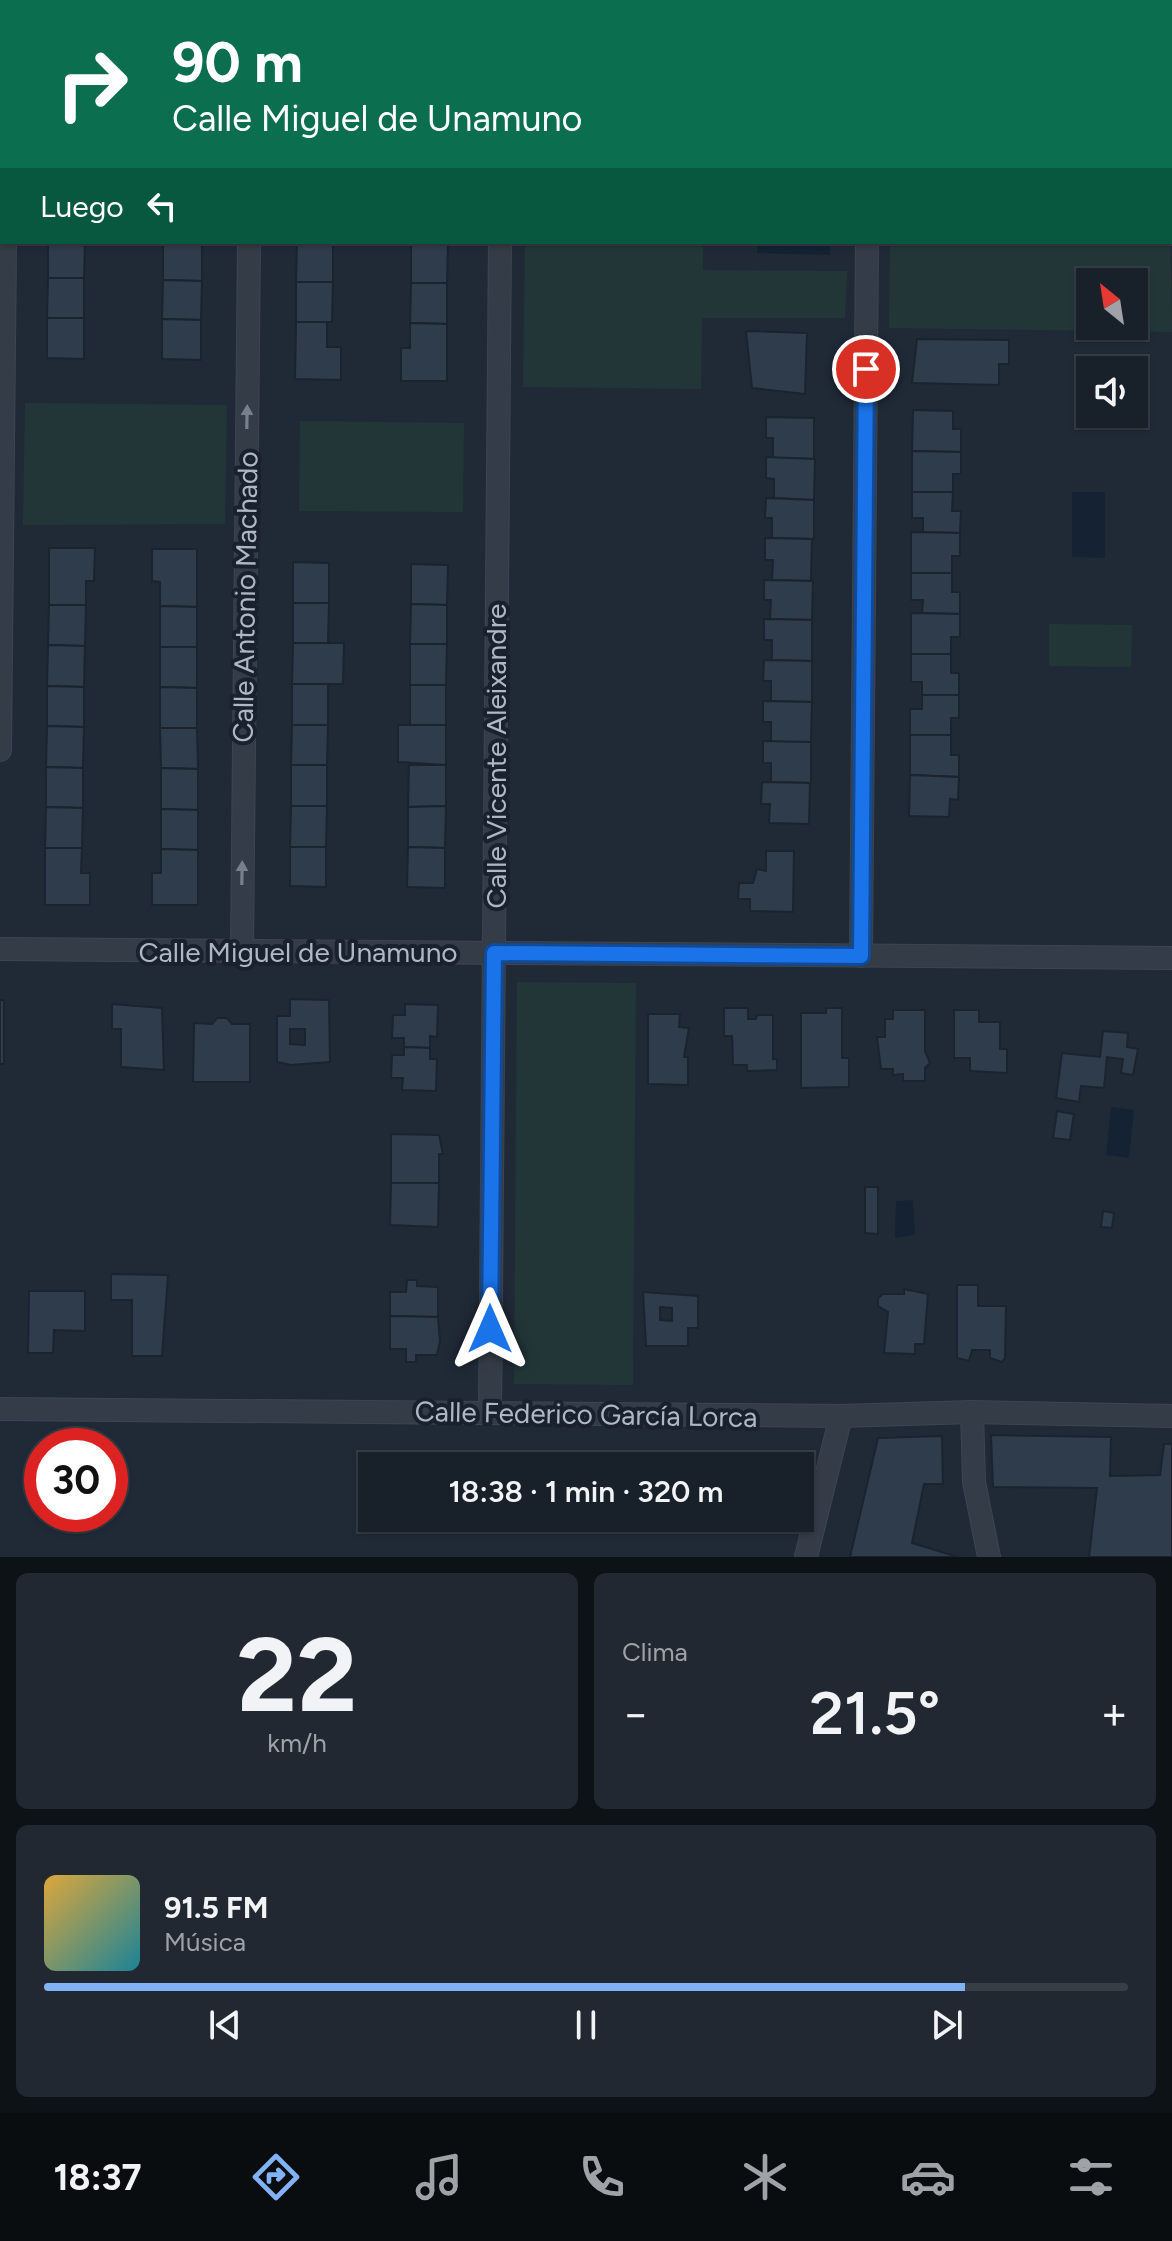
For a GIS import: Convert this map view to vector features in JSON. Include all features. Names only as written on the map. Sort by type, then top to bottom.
[{"type":"street","points":[[0,750],[5,244]]},
{"type":"street","name":"Calle Antonio Machado","points":[[242,951],[249,244]]},
{"type":"street","name":"Calle Vicente Aleixandre","points":[[490,1413],[500,244]]},
{"type":"street","points":[[861,956],[867,244]]},
{"type":"street","name":"Calle Miguel de Unamuno","points":[[0,949],[1172,958]]},
{"type":"street","name":"Calle Federico García Lorca","points":[[0,1409],[841,1416],[972,1412],[1172,1416]]},
{"type":"street","points":[[972,1412],[974,1482],[989,1557]]},
{"type":"street","points":[[806,1557],[841,1416]]},
{"type":"green space","points":[[525,244],[703,244],[703,270],[847,271],[845,318],[702,318],[701,389],[523,387]]},
{"type":"green space","points":[[890,244],[1171,244],[1172,332],[1148,332],[1148,268],[1076,268],[1076,331],[889,328]]},
{"type":"green space","points":[[25,403],[227,405],[225,524],[23,525]]},
{"type":"green space","points":[[300,421],[464,423],[463,512],[299,511]]},
{"type":"green space","points":[[1049,624],[1132,625],[1131,667],[1049,666]]},
{"type":"green space","points":[[517,982],[636,983],[633,1385],[514,1384]]},
{"type":"water","points":[[757,244],[830,244],[830,255],[757,253]]},
{"type":"water","points":[[1072,492],[1105,492],[1105,558],[1072,557]]},
{"type":"water","points":[[1111,1107],[1134,1110],[1129,1158],[1106,1155]]},
{"type":"water","points":[[913,1200],[915,1235],[895,1238],[896,1201]]},
{"type":"building","points":[[48,244],[85,244],[84,278],[48,278]]},
{"type":"building","points":[[163,244],[202,244],[202,281],[163,280]]},
{"type":"building","points":[[297,244],[333,244],[333,282],[296,282]]},
{"type":"building","points":[[411,244],[448,244],[447,283],[411,283]]},
{"type":"building","points":[[48,278],[84,278],[84,318],[47,318]]},
{"type":"building","points":[[163,280],[202,281],[201,320],[162,319]]},
{"type":"building","points":[[296,282],[333,282],[332,322],[296,322]]},
{"type":"building","points":[[411,283],[447,283],[447,324],[410,323]]},
{"type":"building","points":[[47,318],[84,318],[84,359],[47,358]]},
{"type":"building","points":[[162,319],[201,320],[201,360],[162,359]]},
{"type":"building","points":[[296,322],[327,322],[327,347],[341,347],[341,380],[295,379]]},
{"type":"building","points":[[410,323],[447,324],[447,381],[401,381],[401,348],[410,348]]},
{"type":"building","points":[[746,331],[807,333],[805,394],[752,388]]},
{"type":"building","points":[[917,339],[1009,340],[1009,364],[999,364],[999,385],[912,383]]},
{"type":"building","points":[[913,410],[953,411],[953,429],[961,429],[961,452],[912,451]]},
{"type":"building","points":[[766,417],[814,418],[814,459],[773,458],[773,438],[766,438]]},
{"type":"building","points":[[912,451],[961,452],[961,474],[953,474],[953,492],[912,492]]},
{"type":"building","points":[[766,457],[815,459],[814,500],[774,498],[774,479],[766,478]]},
{"type":"building","points":[[912,492],[953,492],[952,511],[961,511],[960,533],[923,532],[923,518],[912,518]]},
{"type":"building","points":[[766,498],[814,500],[814,539],[772,538],[772,518],[765,518]]},
{"type":"building","points":[[911,532],[960,533],[960,556],[952,556],[952,573],[911,573]]},
{"type":"building","points":[[765,538],[812,539],[811,581],[772,580],[773,560],[765,560]]},
{"type":"building","points":[[49,548],[95,548],[94,581],[86,581],[86,605],[49,605]]},
{"type":"building","points":[[152,549],[197,549],[197,607],[160,606],[160,582],[152,581]]},
{"type":"building","points":[[293,562],[329,563],[329,603],[293,603]]},
{"type":"building","points":[[411,564],[448,565],[447,605],[411,604]]},
{"type":"building","points":[[911,573],[952,573],[952,592],[960,592],[960,614],[922,613],[923,600],[911,600]]},
{"type":"building","points":[[764,580],[813,581],[812,620],[770,619],[771,600],[764,600]]},
{"type":"building","points":[[293,603],[329,603],[328,644],[293,643]]},
{"type":"building","points":[[411,604],[447,605],[447,644],[410,644]]},
{"type":"building","points":[[49,605],[86,605],[85,646],[48,645]]},
{"type":"building","points":[[160,606],[197,607],[197,647],[160,647]]},
{"type":"building","points":[[911,613],[960,614],[960,637],[951,637],[951,654],[911,654]]},
{"type":"building","points":[[764,619],[812,620],[812,661],[772,660],[772,640],[764,640]]},
{"type":"building","points":[[293,643],[344,643],[343,684],[292,684]]},
{"type":"building","points":[[410,644],[447,644],[446,685],[410,685]]},
{"type":"building","points":[[48,645],[85,646],[84,687],[47,686]]},
{"type":"building","points":[[160,647],[197,647],[197,688],[160,687]]},
{"type":"building","points":[[911,654],[951,654],[951,673],[959,673],[959,695],[922,695],[922,682],[911,682]]},
{"type":"building","points":[[764,660],[812,661],[812,702],[771,701],[771,681],[763,681]]},
{"type":"building","points":[[292,684],[328,684],[328,725],[292,725]]},
{"type":"building","points":[[410,685],[446,685],[446,725],[410,725]]},
{"type":"building","points":[[47,686],[84,687],[84,727],[47,726]]},
{"type":"building","points":[[160,687],[197,688],[197,728],[160,728]]},
{"type":"building","points":[[922,695],[959,695],[959,718],[951,718],[951,735],[910,735],[910,709],[922,709]]},
{"type":"building","points":[[763,701],[812,702],[811,742],[771,742],[771,722],[763,722]]},
{"type":"building","points":[[292,725],[328,725],[327,765],[291,765]]},
{"type":"building","points":[[398,725],[446,725],[446,765],[398,762]]},
{"type":"building","points":[[47,726],[84,727],[83,768],[46,767]]},
{"type":"building","points":[[160,728],[197,728],[198,769],[161,768]]},
{"type":"building","points":[[910,735],[951,735],[951,755],[959,755],[959,777],[910,775]]},
{"type":"building","points":[[763,741],[811,742],[811,783],[771,782],[771,763],[763,763]]},
{"type":"building","points":[[291,765],[327,765],[327,806],[291,806]]},
{"type":"building","points":[[409,765],[446,765],[446,806],[408,807]]},
{"type":"building","points":[[46,767],[83,768],[83,808],[46,807]]},
{"type":"building","points":[[161,768],[198,769],[198,810],[161,809]]},
{"type":"building","points":[[910,775],[959,777],[958,800],[950,799],[949,817],[909,816]]},
{"type":"building","points":[[762,782],[810,783],[809,824],[769,823],[770,804],[761,804]]},
{"type":"building","points":[[291,806],[327,806],[326,847],[290,847]]},
{"type":"building","points":[[446,806],[445,848],[408,847],[408,807]]},
{"type":"building","points":[[46,807],[83,808],[82,848],[45,848]]},
{"type":"building","points":[[161,809],[198,810],[198,850],[161,849]]},
{"type":"building","points":[[290,847],[326,847],[326,887],[290,886]]},
{"type":"building","points":[[408,847],[445,848],[445,888],[407,887]]},
{"type":"building","points":[[45,848],[82,848],[81,873],[90,873],[90,905],[45,905]]},
{"type":"building","points":[[161,849],[198,850],[198,905],[152,905],[152,873],[161,873]]},
{"type":"building","points":[[766,851],[794,851],[793,912],[750,911],[750,899],[738,899],[739,883],[753,883],[757,869],[766,871]]},
{"type":"building","points":[[290,999],[329,1000],[330,1062],[291,1065],[277,1062],[277,1016],[290,1016]],"holes":[[[290,1029],[305,1029],[305,1045],[290,1044]]]},
{"type":"building","points":[[0,1000],[4,1000],[4,1064],[0,1064]]},
{"type":"building","points":[[112,1004],[162,1008],[164,1070],[121,1067],[121,1029],[112,1029]]},
{"type":"building","points":[[405,1004],[438,1005],[437,1037],[430,1036],[430,1048],[404,1047],[404,1038],[392,1038],[393,1015],[405,1015]]},
{"type":"building","points":[[724,1008],[748,1008],[748,1019],[756,1019],[757,1015],[773,1015],[773,1059],[777,1059],[777,1070],[747,1071],[747,1065],[733,1065],[732,1036],[724,1036]]},
{"type":"building","points":[[826,1008],[842,1008],[842,1058],[849,1058],[849,1087],[801,1088],[801,1013],[826,1013]]},
{"type":"building","points":[[893,1010],[925,1010],[925,1051],[930,1063],[925,1068],[925,1081],[903,1081],[903,1074],[893,1075],[893,1069],[881,1069],[877,1037],[885,1037],[885,1019],[893,1019]]},
{"type":"building","points":[[954,1010],[979,1010],[979,1022],[1000,1022],[1000,1049],[1007,1049],[1007,1073],[970,1071],[970,1058],[954,1058]]},
{"type":"building","points":[[648,1014],[680,1014],[679,1027],[689,1028],[684,1057],[688,1057],[688,1085],[648,1084]]},
{"type":"building","points":[[217,1018],[227,1018],[232,1024],[250,1024],[250,1082],[193,1082],[194,1023],[212,1024]]},
{"type":"building","points":[[1103,1031],[1128,1033],[1127,1047],[1138,1049],[1133,1075],[1121,1073],[1123,1059],[1107,1057],[1104,1088],[1081,1086],[1079,1102],[1056,1098],[1062,1053],[1100,1057]]},
{"type":"building","points":[[404,1047],[430,1048],[430,1059],[437,1059],[436,1091],[402,1090],[403,1078],[391,1078],[392,1055],[404,1055]]},
{"type":"building","points":[[1057,1111],[1074,1114],[1070,1140],[1053,1138]]},
{"type":"building","points":[[391,1134],[439,1135],[443,1154],[439,1154],[439,1183],[391,1183]]},
{"type":"building","points":[[391,1183],[439,1183],[438,1227],[390,1225]]},
{"type":"building","points":[[865,1187],[878,1187],[878,1234],[865,1233]]},
{"type":"building","points":[[1103,1211],[1114,1213],[1112,1228],[1101,1227]]},
{"type":"building","points":[[111,1274],[168,1275],[162,1356],[132,1356],[132,1300],[111,1300]]},
{"type":"building","points":[[407,1280],[417,1280],[417,1286],[438,1287],[438,1317],[390,1316],[390,1292],[406,1292]]},
{"type":"building","points":[[957,1285],[978,1285],[978,1306],[1006,1306],[1005,1358],[1002,1362],[990,1358],[990,1350],[972,1350],[969,1361],[957,1358]]},
{"type":"building","points":[[904,1289],[928,1294],[924,1344],[915,1344],[915,1354],[884,1353],[888,1312],[878,1306],[878,1298],[883,1294],[904,1294]]},
{"type":"building","points":[[29,1291],[85,1291],[85,1331],[54,1330],[53,1353],[28,1353]]},
{"type":"building","points":[[643,1292],[698,1296],[698,1328],[688,1328],[688,1346],[646,1346]],"holes":[[[660,1307],[672,1308],[672,1321],[660,1320]]]},
{"type":"building","points":[[390,1316],[438,1317],[440,1342],[437,1355],[416,1355],[416,1362],[406,1362],[406,1349],[390,1349]]},
{"type":"building","points":[[991,1435],[1111,1437],[1110,1476],[1160,1475],[1164,1444],[1172,1444],[1172,1557],[1089,1557],[1097,1488],[993,1487]]},
{"type":"building","points":[[942,1436],[943,1484],[924,1484],[912,1543],[958,1557],[850,1557],[878,1438]]},
{"type":"route","points":[[490,1329],[494,953],[861,956],[866,369]]}]
